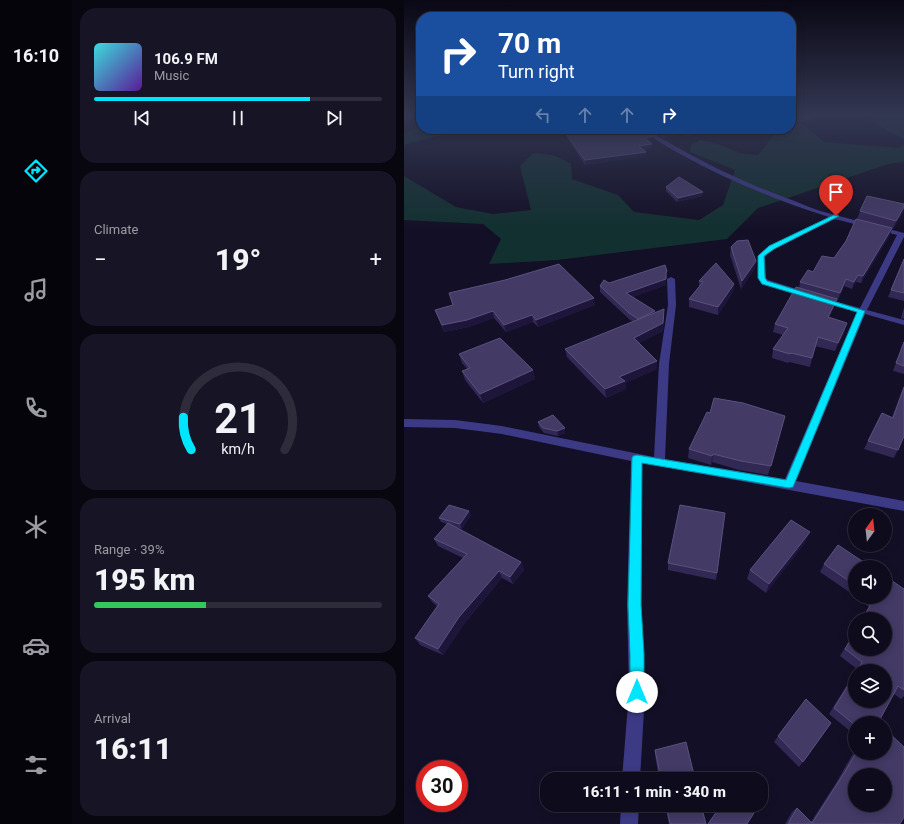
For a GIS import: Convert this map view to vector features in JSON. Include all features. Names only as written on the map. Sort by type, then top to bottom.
[{"type":"street","points":[[683,153],[744,184],[836,216],[903,234],[862,311],[789,484]]},
{"type":"street","points":[[836,216],[765,251],[760,260],[762,278],[765,282],[772,285],[904,323]]},
{"type":"street","points":[[659,463],[664,364],[672,311],[671,279]]},
{"type":"street","points":[[404,423],[455,424],[479,427],[659,463],[789,484],[904,506]]},
{"type":"street","points":[[631,772],[637,692],[637,654],[634,605],[637,458]]},
{"type":"street","points":[[629,824],[630,812]]},
{"type":"green space","points":[[533,153],[538,153],[553,156],[571,164],[572,179],[618,195],[634,212],[699,220],[723,205],[735,170],[694,153],[744,153],[758,155],[759,153],[904,153],[904,162],[888,164],[758,208],[727,239],[557,260],[489,264],[501,239],[483,224],[404,220],[404,176],[456,207],[493,214],[531,210],[520,166]]},
{"type":"building","points":[[580,153],[635,153],[585,160]]},
{"type":"building","points":[[679,177],[703,192],[678,198],[666,187]]},
{"type":"building","points":[[867,196],[904,204],[904,207],[896,221],[860,211]]},
{"type":"building","points":[[856,219],[892,228],[863,276],[858,275],[854,282],[846,279],[840,293],[800,282],[808,270],[813,272],[822,256],[834,258],[846,241]]},
{"type":"building","points":[[748,240],[756,261],[742,281],[731,247],[737,241]]},
{"type":"building","points":[[904,259],[904,293],[891,290]]},
{"type":"building","points":[[716,263],[734,284],[718,307],[689,299],[703,282],[699,281]]},
{"type":"building","points":[[559,264],[594,298],[536,320],[532,315],[504,325],[493,311],[467,320],[442,325],[435,310],[453,305],[449,293],[505,280]]},
{"type":"building","points":[[665,265],[667,271],[666,279],[626,293],[655,311],[638,319],[629,313],[600,286],[604,280],[609,283]]},
{"type":"building","points":[[796,287],[837,299],[828,317],[847,323],[838,343],[818,337],[812,358],[773,349],[788,328],[775,324]]},
{"type":"building","points":[[664,309],[663,323],[634,338],[657,361],[619,377],[625,381],[605,389],[565,349]]},
{"type":"building","points":[[500,338],[533,370],[480,394],[462,371],[470,368],[459,354]]},
{"type":"building","points":[[904,342],[904,366],[896,363]]},
{"type":"building","points":[[904,387],[904,436],[898,450],[868,441],[882,413],[893,418]]},
{"type":"building","points":[[714,398],[743,403],[785,416],[771,466],[713,454],[712,456],[689,449],[707,412],[710,413]]},
{"type":"building","points":[[553,415],[565,428],[557,431],[543,428],[538,422]]},
{"type":"building","points":[[449,505],[469,511],[460,524],[439,518]]},
{"type":"building","points":[[680,505],[725,513],[717,573],[668,563]]},
{"type":"building","points":[[791,520],[810,532],[769,584],[750,570]]},
{"type":"building","points":[[448,523],[521,562],[510,577],[499,571],[459,617],[438,649],[415,638],[439,604],[428,596],[467,554],[434,539]]},
{"type":"building","points":[[838,545],[860,560],[848,560],[848,580],[824,564]]},
{"type":"building","points":[[892,581],[904,589],[904,690],[898,686],[892,697],[892,664],[861,664],[862,662],[854,656],[892,656],[892,612],[866,612],[871,604],[892,604]]},
{"type":"building","points":[[848,644],[848,651],[845,649]]},
{"type":"building","points":[[848,685],[848,708],[886,708],[882,716],[848,716],[848,719],[834,708]]},
{"type":"building","points":[[806,699],[831,723],[803,762],[778,736]]},
{"type":"building","points":[[892,736],[904,747],[904,817],[900,824],[788,824],[797,808],[812,823],[852,760],[892,760]]},
{"type":"building","points":[[686,742],[693,772],[660,772],[655,750]]},
{"type":"building","points":[[667,812],[703,812],[706,824],[670,824]]},
{"type":"building","points":[[716,812],[755,812],[747,824],[708,824]]},
{"type":"route","points":[[637,692],[637,654],[634,605],[637,458],[659,463],[789,484],[862,311],[765,282],[762,278],[760,260],[765,251],[836,216]]}]
